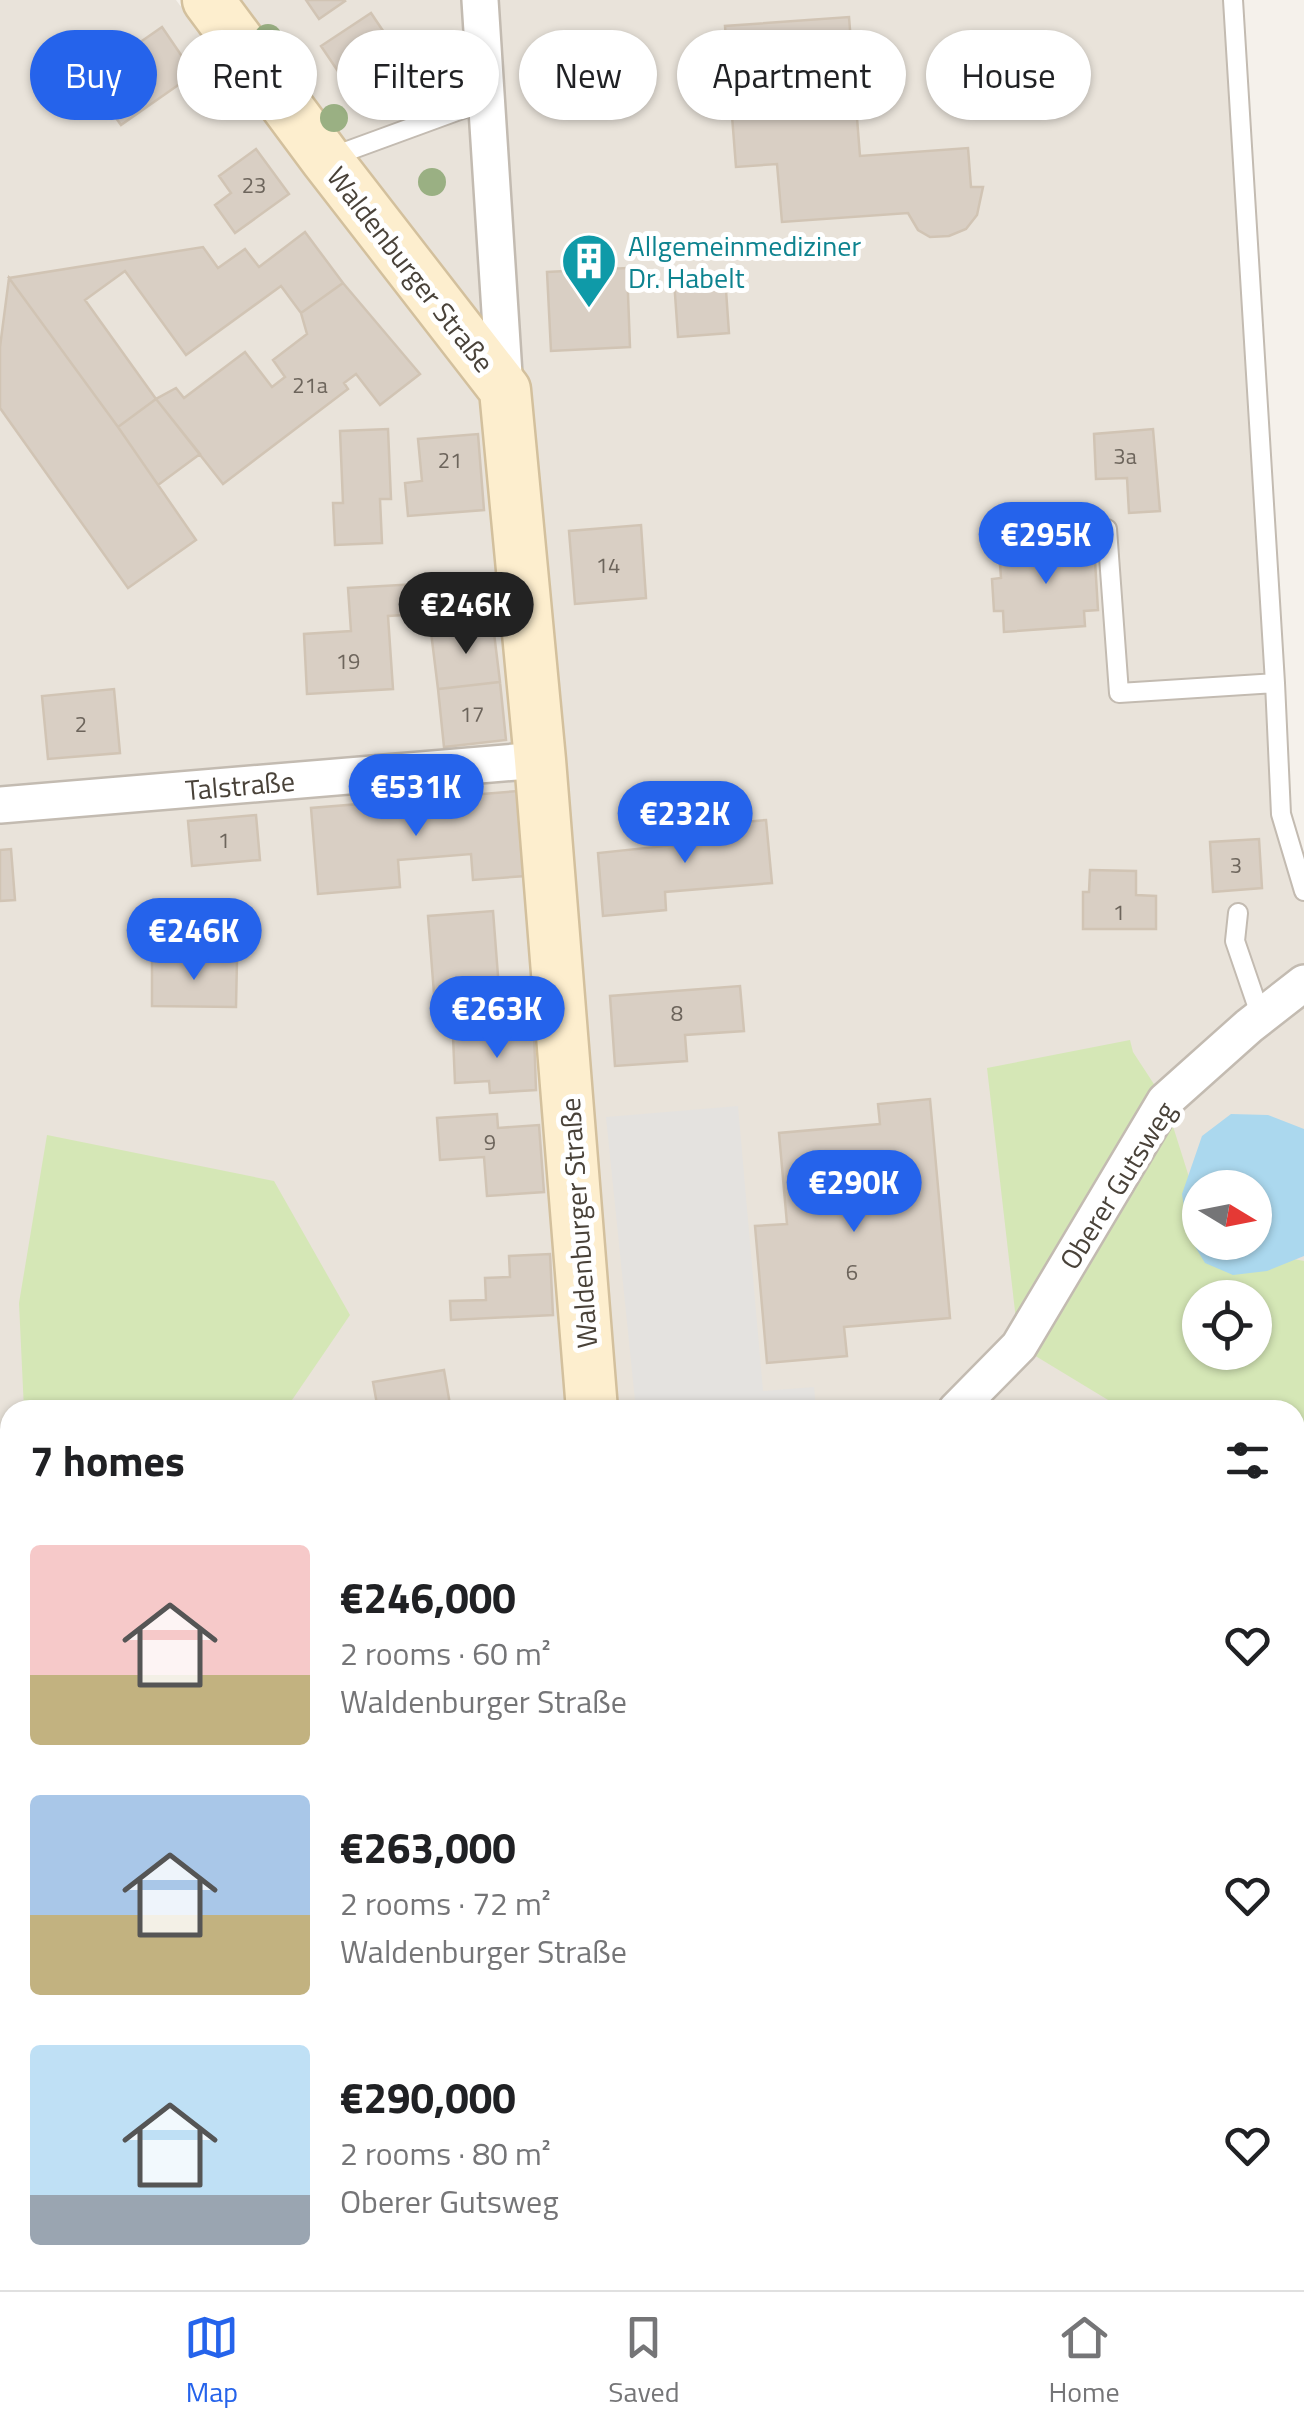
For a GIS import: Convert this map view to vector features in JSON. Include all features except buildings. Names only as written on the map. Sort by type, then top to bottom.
[{"type":"main road","name":"Waldenburger Straße","points":[[208,0],[506,390],[591,1400]]},
{"type":"street","points":[[480,0],[482,30]]},
{"type":"street","points":[[488,120],[506,390]]},
{"type":"street","name":"Talstraße","points":[[0,805],[540,760]]},
{"type":"street","name":"Oberer Gutsweg","points":[[966,1400],[1019,1346],[1165,1101],[1304,983]]},
{"type":"lane","points":[[1233,0],[1280,814],[1304,891]]},
{"type":"lane","points":[[326,159],[432,120]]},
{"type":"lane","points":[[1107,529],[1118,692],[1274,683]]},
{"type":"lane","points":[[1238,913],[1235,941],[1261,1017]]},
{"type":"shaded area","points":[[0,0],[176,0],[198,30],[177,30],[177,120],[266,120],[482,399],[516,762],[567,1400],[0,1400]]},
{"type":"shaded area","points":[[233,0],[1241,0],[1286,809],[1304,866],[1304,1400],[611,1400],[520,382],[317,112],[317,30],[256,30]]},
{"type":"shaded area","points":[[738,1106],[763,1391],[814,1387],[815,1400],[635,1400],[606,1117]]},
{"type":"green space","points":[[1130,1040],[1133,1052],[1165,1101],[1187,1170],[1182,1170],[1182,1260],[1272,1260],[1272,1255],[1304,1261],[1304,1400],[1108,1400],[1019,1346],[987,1068]]},
{"type":"green space","points":[[47,1135],[274,1181],[350,1315],[292,1400],[24,1400],[19,1303]]},
{"type":"water","points":[[1231,1114],[1268,1115],[1304,1129],[1304,1256],[1267,1271],[1233,1275],[1205,1263],[1203,1260],[1272,1260],[1272,1170],[1190,1170],[1202,1136]]},
{"type":"place","name":"Allgemeinmediziner Dr. Habelt","points":[[589,310]]}]
